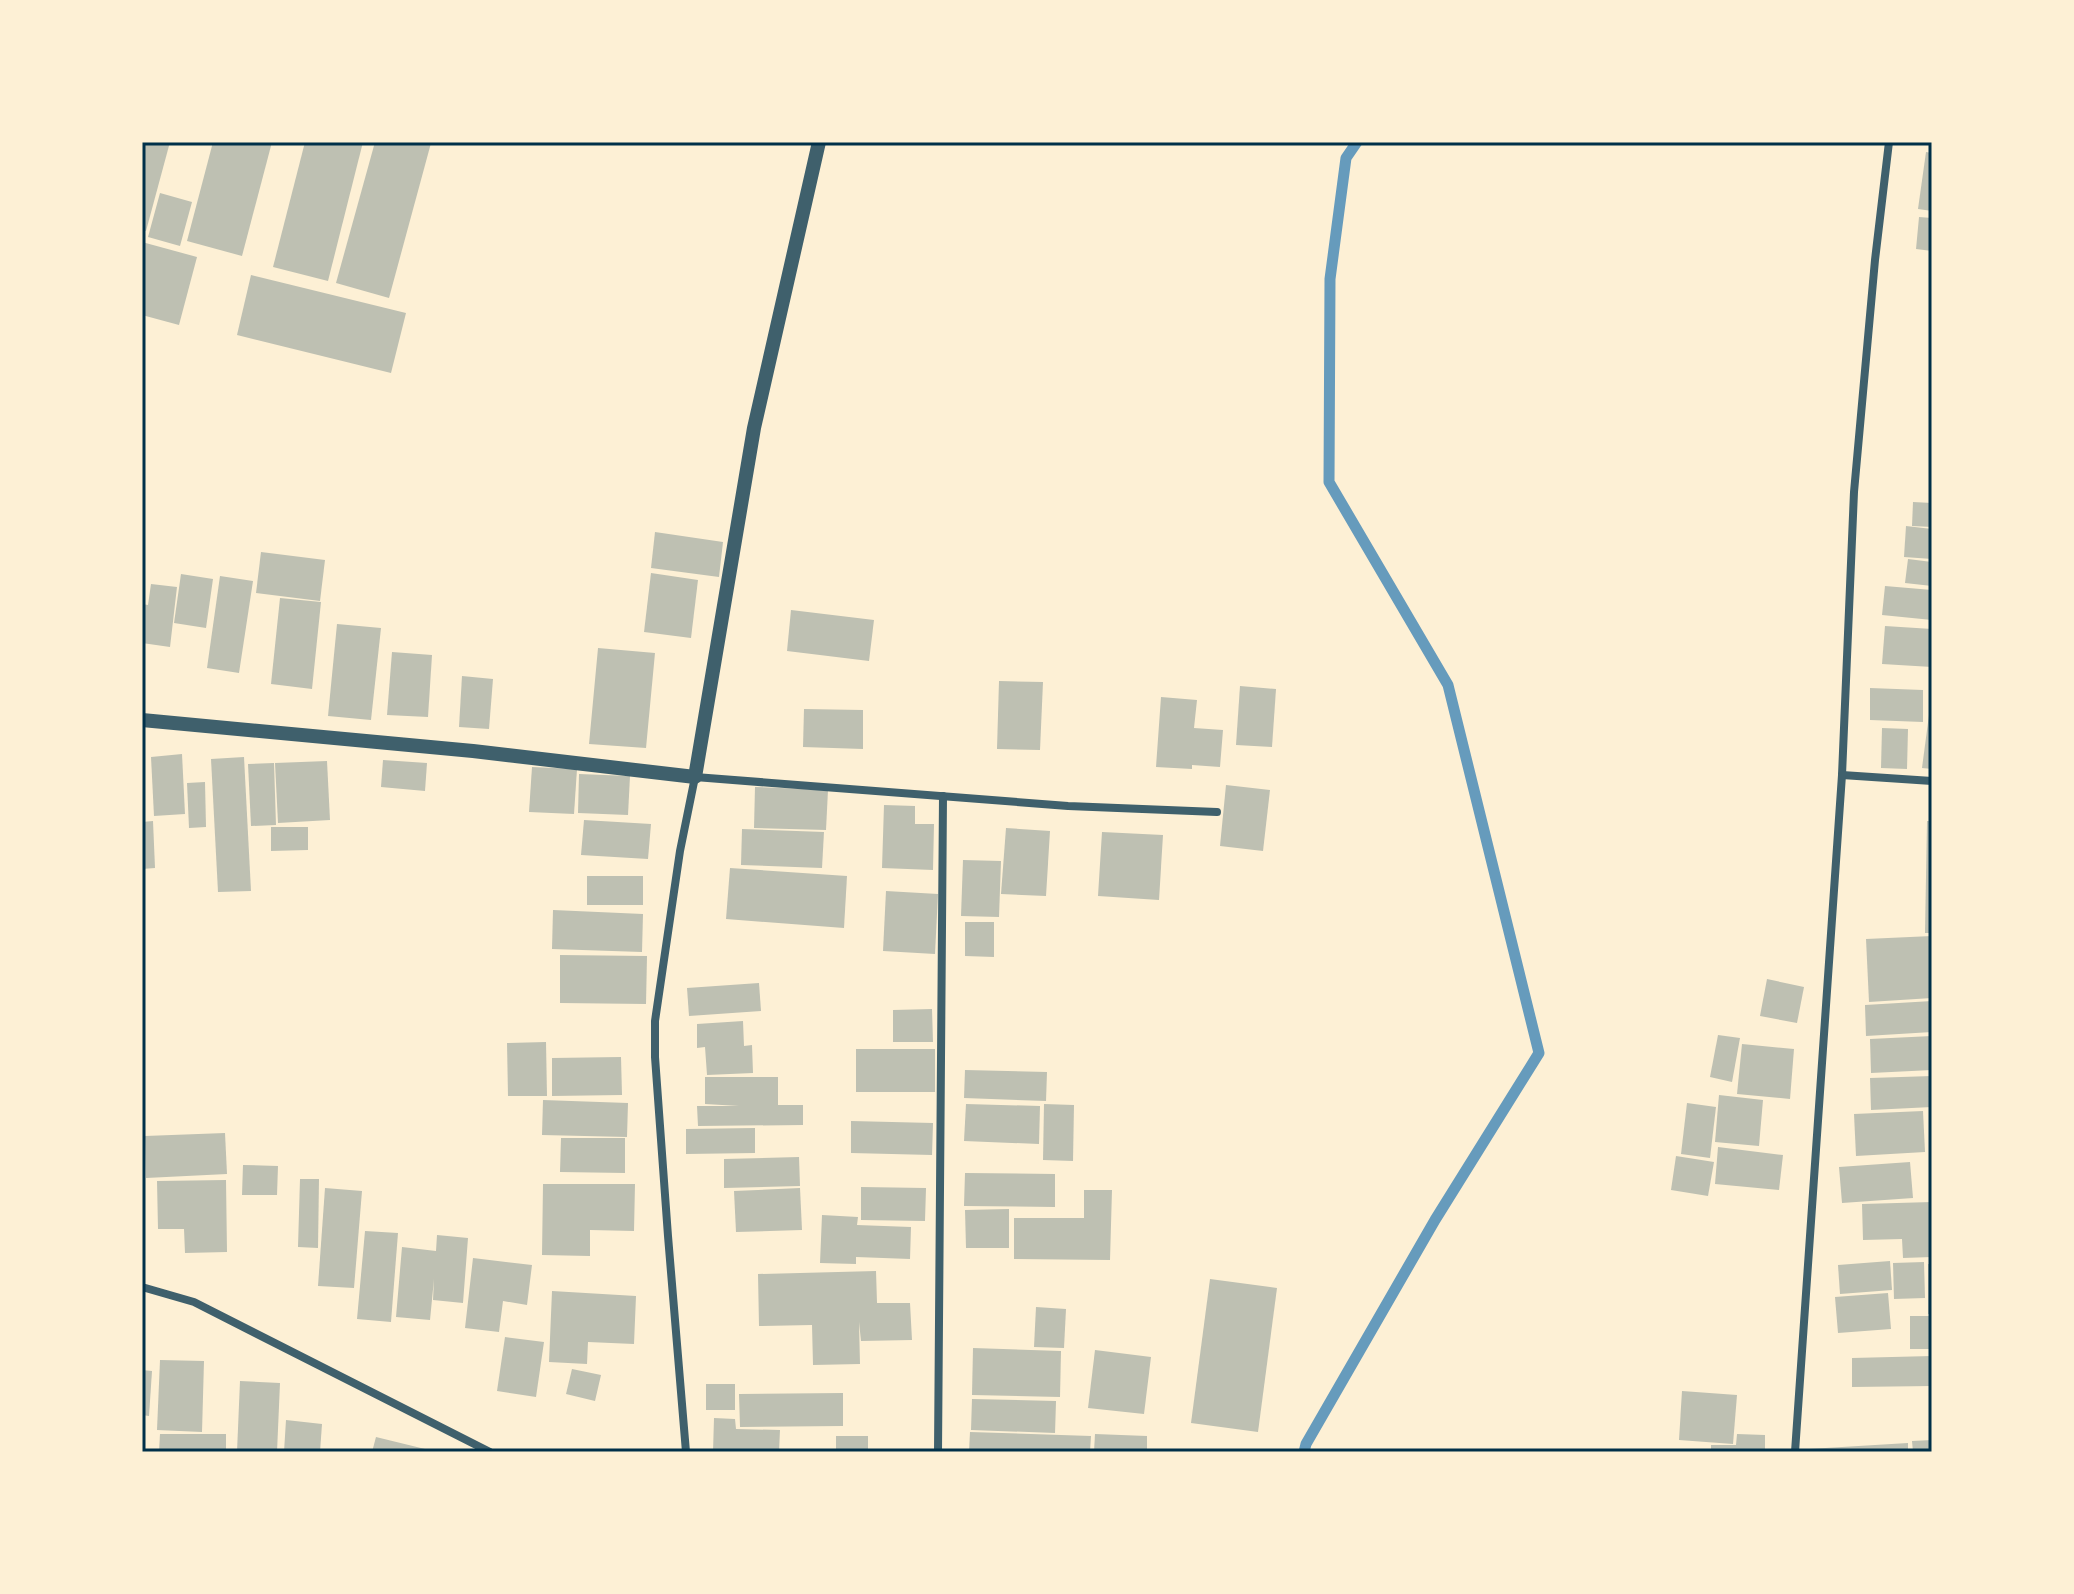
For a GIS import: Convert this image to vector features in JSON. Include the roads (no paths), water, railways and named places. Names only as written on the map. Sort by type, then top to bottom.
[{"type":"street","points":[[686,1452],[655,1057],[655,1021],[680,851],[754,428],[819,142]]},
{"type":"street","points":[[1795,1452],[1842,775],[1854,492],[1889,142]]},
{"type":"street","points":[[142,720],[473,751],[695,777],[1068,806],[1217,812]]},
{"type":"street","points":[[1842,775],[1932,781]]},
{"type":"street","points":[[938,1452],[943,796]]},
{"type":"street","points":[[142,1287],[194,1302],[490,1452]]},
{"type":"waterway","points":[[1304,1452],[1435,1220],[1539,1053],[1448,685],[1329,482],[1330,279],[1346,158],[1357,142]]}]
